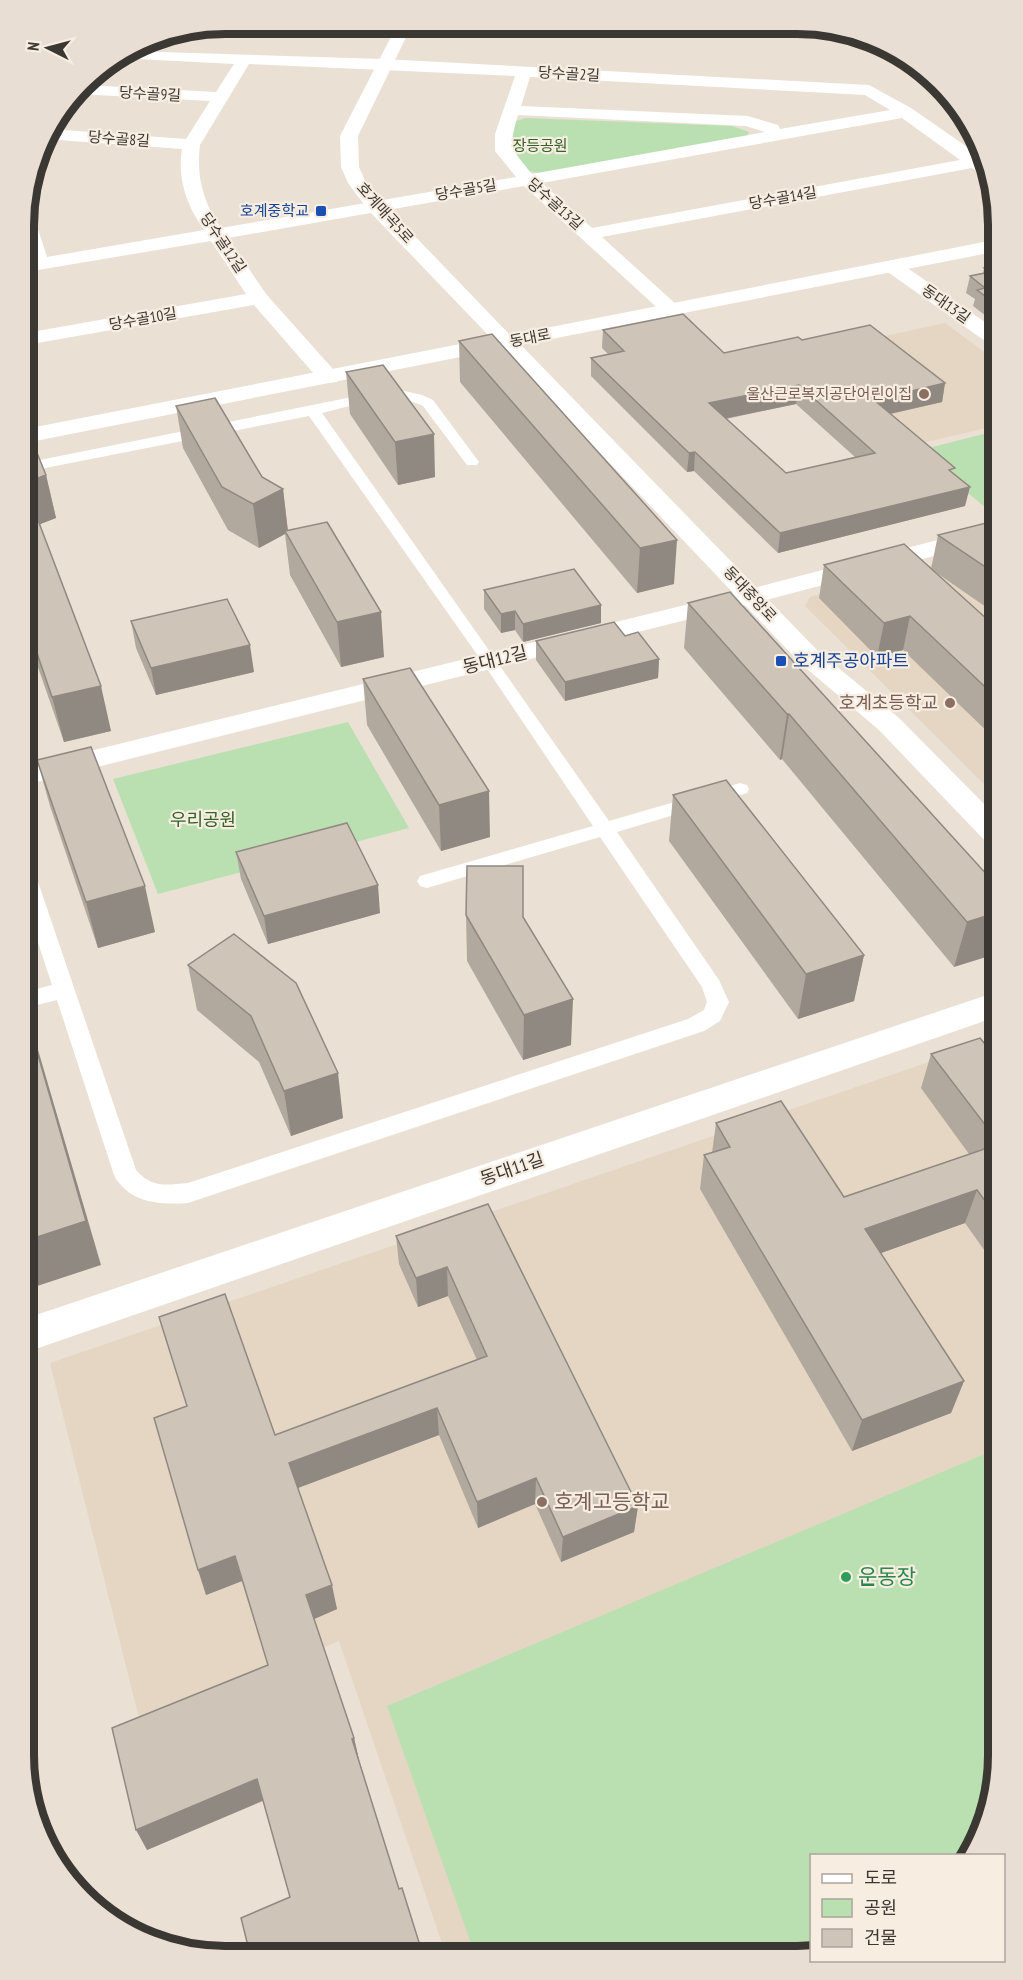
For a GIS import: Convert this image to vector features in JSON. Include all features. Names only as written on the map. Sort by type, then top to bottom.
[{"type":"street","name":"호계매곡5로","points":[[400,34],[349,136],[347,151],[354,179],[376,207],[508,342]]},
{"type":"street","name":"당수골2길","points":[[139,56],[383,64],[869,90],[905,111],[977,162]]},
{"type":"street","points":[[191,145],[244,60]]},
{"type":"street","name":"당수골13길","points":[[524,72],[504,134],[504,151],[527,179],[671,309]]},
{"type":"street","name":"당수골9길","points":[[90,91],[220,97]]},
{"type":"street","points":[[511,110],[748,121],[784,133]]},
{"type":"street","name":"당수골5길","points":[[34,265],[376,207],[905,111]]},
{"type":"street","name":"당수골8길","points":[[58,135],[191,145]]},
{"type":"street","name":"당수골12길","points":[[191,145],[189,159],[193,193],[202,214],[260,298],[328,377]]},
{"type":"street","name":"당수골14길","points":[[588,234],[979,168]]},
{"type":"street","name":"동대로","points":[[34,434],[988,247]]},
{"type":"street","name":"동대13길","points":[[892,266],[988,333]]},
{"type":"street","name":"당수골10길","points":[[34,338],[260,298]]},
{"type":"street","name":"동대중앙로","points":[[508,342],[809,657],[889,724],[988,826]]},
{"type":"street","name":"동대12길","points":[[34,774],[753,596],[988,534]]},
{"type":"street","name":"동대11길","points":[[34,1333],[988,1007]]},
{"type":"lane","points":[[34,466],[394,395],[421,398],[428,403],[472,462]]},
{"type":"lane","points":[[34,900],[126,1175],[139,1189],[165,1195],[188,1193],[696,1025],[712,1016],[718,1002],[712,985],[490,662],[313,411]]},
{"type":"lane","points":[[427,881],[740,789]]},
{"type":"lane","points":[[34,998],[64,990]]},
{"type":"shaded area","name":"울산근로복지공단어린이집","points":[[945,323],[988,355],[988,428],[910,446],[801,354]]},
{"type":"shaded area","name":"호계초등학교","points":[[988,550],[988,788],[805,606],[810,597]]},
{"type":"shaded area","name":"호계고등학교","points":[[988,1042],[988,1767],[985,1792],[978,1816],[963,1850],[960,1854],[810,1854],[810,1945],[443,1946],[339,1641],[140,1722],[50,1363]]},
{"type":"green space","name":"장등공원","points":[[526,118],[732,126],[749,132],[747,136],[541,173],[527,171],[511,148],[513,122]]},
{"type":"green space","points":[[988,433],[988,510],[917,451]]},
{"type":"green space","name":"우리공원","points":[[348,722],[409,828],[158,894],[113,779]]},
{"type":"green space","name":"운동장","points":[[988,1453],[988,1767],[985,1792],[974,1828],[960,1854],[810,1854],[810,1945],[472,1946],[387,1706]]},
{"type":"building","points":[[988,272],[988,298],[977,290],[985,288],[970,276]]},
{"type":"building","points":[[683,314],[724,353],[798,337],[802,340],[870,325],[945,383],[874,400],[955,468],[949,470],[970,487],[780,533],[695,452],[689,453],[591,358],[624,351],[603,330]],"holes":[[[799,385],[875,453],[786,473],[709,403]]]},
{"type":"building","points":[[492,334],[677,540],[640,548],[459,341]]},
{"type":"building","points":[[383,365],[434,434],[395,442],[346,372]]},
{"type":"building","points":[[215,398],[262,477],[283,489],[253,504],[222,487],[176,406]]},
{"type":"building","points":[[34,445],[46,475],[34,480]]},
{"type":"building","points":[[34,510],[101,686],[52,697],[34,644]]},
{"type":"building","points":[[327,522],[381,612],[337,622],[285,531]]},
{"type":"building","points":[[986,523],[988,525],[988,569],[938,535]]},
{"type":"building","points":[[904,544],[988,620],[988,690],[910,616],[884,623],[824,565]]},
{"type":"building","points":[[574,569],[601,605],[523,624],[515,611],[501,614],[484,590]]},
{"type":"building","points":[[730,592],[988,876],[988,915],[967,922],[789,714],[688,603]]},
{"type":"building","points":[[227,599],[250,645],[151,668],[131,621]]},
{"type":"building","points":[[614,622],[625,636],[638,632],[659,659],[565,682],[536,641]]},
{"type":"building","points":[[410,668],[489,791],[439,805],[363,679]]},
{"type":"building","points":[[91,747],[145,886],[86,902],[37,760]]},
{"type":"building","points":[[726,780],[864,955],[806,974],[673,795]]},
{"type":"building","points":[[347,823],[378,885],[264,916],[236,852]]},
{"type":"building","points":[[467,866],[523,866],[523,917],[573,999],[524,1015],[466,915]]},
{"type":"building","points":[[234,934],[296,983],[338,1073],[284,1091],[251,1016],[188,965]]},
{"type":"building","points":[[980,1038],[988,1048],[988,1129],[931,1054]]},
{"type":"building","points":[[34,1041],[86,1221],[34,1238]]},
{"type":"building","points":[[781,1101],[844,1197],[988,1148],[988,1205],[977,1190],[865,1229],[964,1381],[862,1420],[704,1155],[730,1147],[716,1123]]},
{"type":"building","points":[[488,1204],[638,1506],[563,1537],[536,1478],[477,1502],[437,1408],[289,1463],[332,1585],[306,1595],[354,1738],[352,1739],[399,1889],[402,1888],[420,1946],[248,1946],[241,1918],[290,1897],[257,1779],[136,1830],[112,1728],[268,1665],[235,1556],[198,1570],[154,1418],[187,1406],[159,1317],[225,1294],[275,1435],[487,1356],[447,1267],[416,1278],[396,1236]]},
{"type":"place","name":"호계중학교","points":[[321,211]]},
{"type":"place","name":"울산근로복지공단어린이집","points":[[924,394]]},
{"type":"place","name":"호계주공아파트","points":[[781,661]]},
{"type":"place","name":"호계초등학교","points":[[950,703]]},
{"type":"place","name":"호계고등학교","points":[[542,1502]]},
{"type":"place","name":"운동장","points":[[846,1577]]}]
